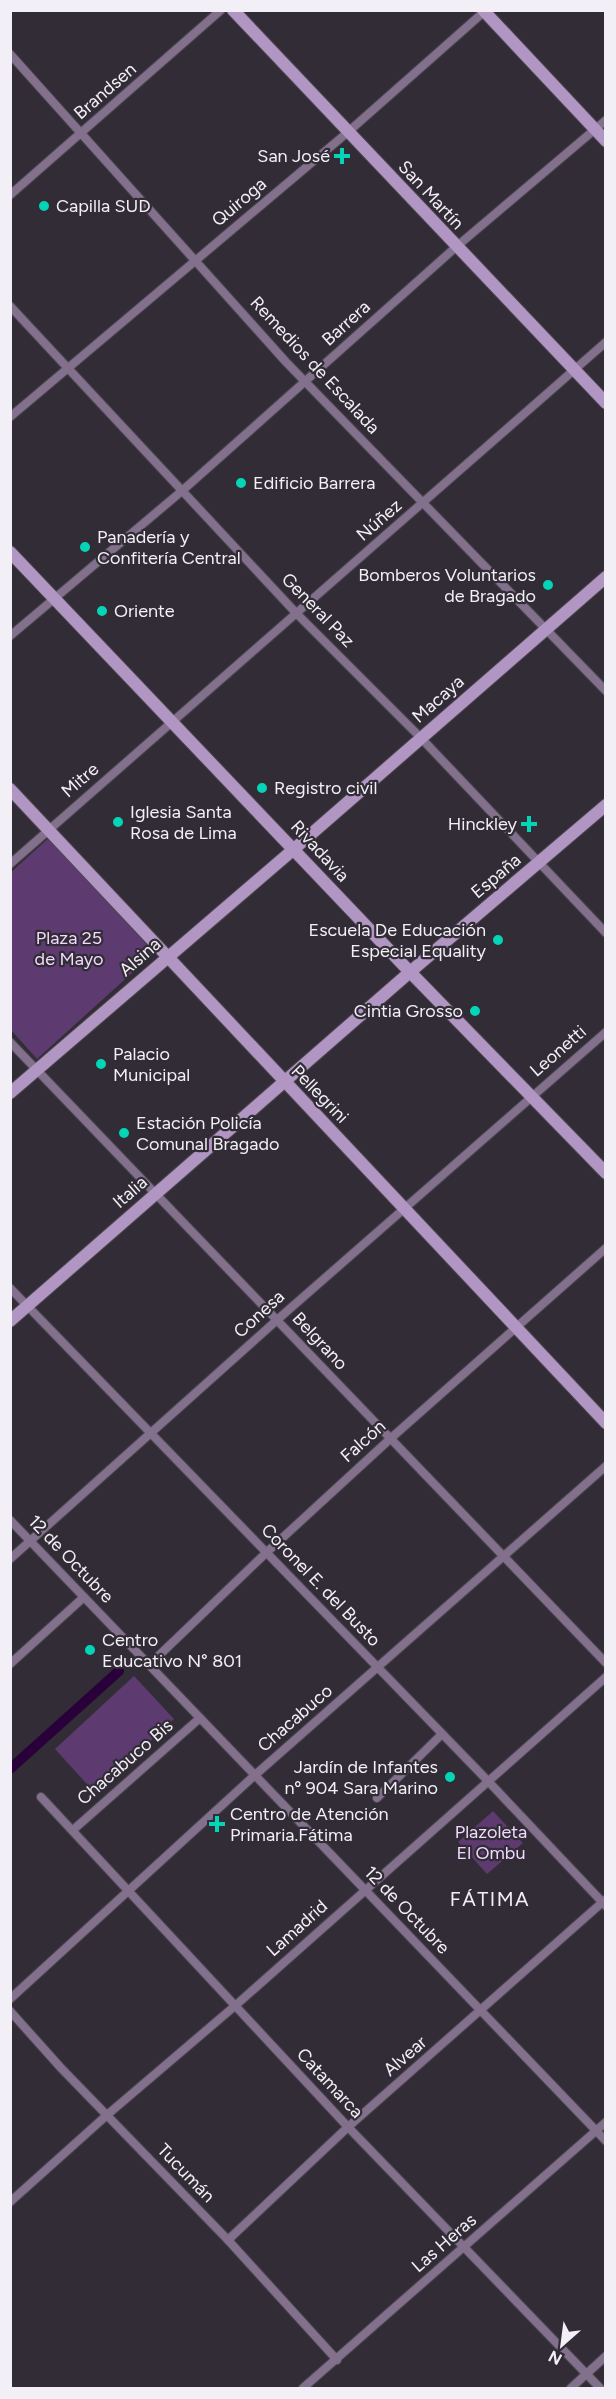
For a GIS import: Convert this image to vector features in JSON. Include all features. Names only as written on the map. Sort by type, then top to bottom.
[{"type":"main road","name":"San Martín","points":[[233,10],[606,403]]},
{"type":"main road","points":[[484,11],[606,141]]},
{"type":"main road","name":"Rivadavia","points":[[10,552],[410,972],[606,1173]]},
{"type":"main road","name":"Macaya","points":[[294,849],[606,577]]},
{"type":"main road","name":"Pellegrini","points":[[10,789],[606,1423]]},
{"type":"main road","name":"España","points":[[410,972],[606,805]]},
{"type":"main road","name":"Alsina","points":[[10,1093],[294,849]]},
{"type":"main road","name":"Italia","points":[[10,1321],[410,972]]},
{"type":"street","name":"Brandsen","points":[[10,195],[221,10]]},
{"type":"street","name":"Quiroga","points":[[10,417],[348,132],[484,11]]},
{"type":"street","name":"Remedios de Escalada","points":[[10,54],[305,381],[606,691]]},
{"type":"street","name":"Barrera","points":[[10,636],[183,490],[456,247],[606,120]]},
{"type":"street","name":"General Paz","points":[[10,306],[297,614],[421,738],[606,933]]},
{"type":"street","name":"Núñez","points":[[171,722],[606,342]]},
{"type":"street","name":"Mitre","points":[[10,864],[171,722]]},
{"type":"street","name":"Leonetti","points":[[531,1096],[606,1032]]},
{"type":"street","name":"Belgrano","points":[[10,1042],[606,1663]]},
{"type":"street","name":"Conesa","points":[[10,1559],[531,1096]]},
{"type":"street","name":"Falcón","points":[[149,1665],[390,1439],[606,1248]]},
{"type":"street","name":"Coronel E. del Busto","points":[[10,1288],[604,1902]]},
{"type":"street","name":"Chacabuco","points":[[10,1999],[255,1775],[606,1466]]},
{"type":"street","name":"12 de Octubre","points":[[10,1520],[606,2141]]},
{"type":"street","points":[[10,1664],[84,1597]]},
{"type":"street","name":"Lamadrid","points":[[10,2202],[107,2115],[236,2006],[364,1889],[606,1677]]},
{"type":"street","name":"Chacabuco Bis","points":[[73,1830],[200,1718]]},
{"type":"street","points":[[377,1798],[442,1734]]},
{"type":"street","name":"Catamarca","points":[[41,1797],[348,2127],[600,2388]]},
{"type":"street","name":"Alvear","points":[[228,2240],[348,2127],[604,1902]]},
{"type":"street","name":"Tucumán","points":[[10,2011],[228,2240],[337,2360]]},
{"type":"street","name":"Las Heras","points":[[303,2388],[606,2122]]},
{"type":"street","points":[[571,2388],[606,2356]]},
{"type":"green space","name":"Plaza 25 de Mayo","points":[[50,837],[154,953],[37,1059],[11,1030],[10,873]]},
{"type":"green space","points":[[134,1676],[174,1719],[95,1793],[55,1749]]},
{"type":"green space","name":"Plazoleta El Ombu","points":[[493,1811],[523,1843],[487,1874],[458,1842]]},
{"type":"waterway","points":[[10,1769],[119,1671]]},
{"type":"place","name":"San José","points":[[342,156]]},
{"type":"place","name":"Capilla SUD","points":[[44,206]]},
{"type":"place","name":"Edificio Barrera","points":[[241,483]]},
{"type":"place","name":"Panadería y Confitería Central","points":[[85,547]]},
{"type":"place","name":"Bomberos Voluntarios de Bragado","points":[[548,585]]},
{"type":"place","name":"Oriente","points":[[102,611]]},
{"type":"place","name":"Registro civil","points":[[262,788]]},
{"type":"place","name":"Iglesia Santa Rosa de Lima","points":[[118,822]]},
{"type":"place","name":"Hinckley","points":[[529,824]]},
{"type":"place","name":"Escuela De Educación Especial Equality","points":[[498,940]]},
{"type":"place","name":"Cintia Grosso","points":[[475,1011]]},
{"type":"place","name":"Palacio Municipal","points":[[101,1064]]},
{"type":"place","name":"Estación Policía Comunal Bragado","points":[[124,1133]]},
{"type":"place","name":"Centro Educativo N° 801","points":[[90,1650]]},
{"type":"place","name":"Jardín de Infantes nº 904 Sara Marino","points":[[450,1777]]},
{"type":"place","name":"Centro de Atención Primaria.Fátima","points":[[217,1824]]},
{"type":"district","name":"FÁTIMA","points":[[490,1899]]}]
